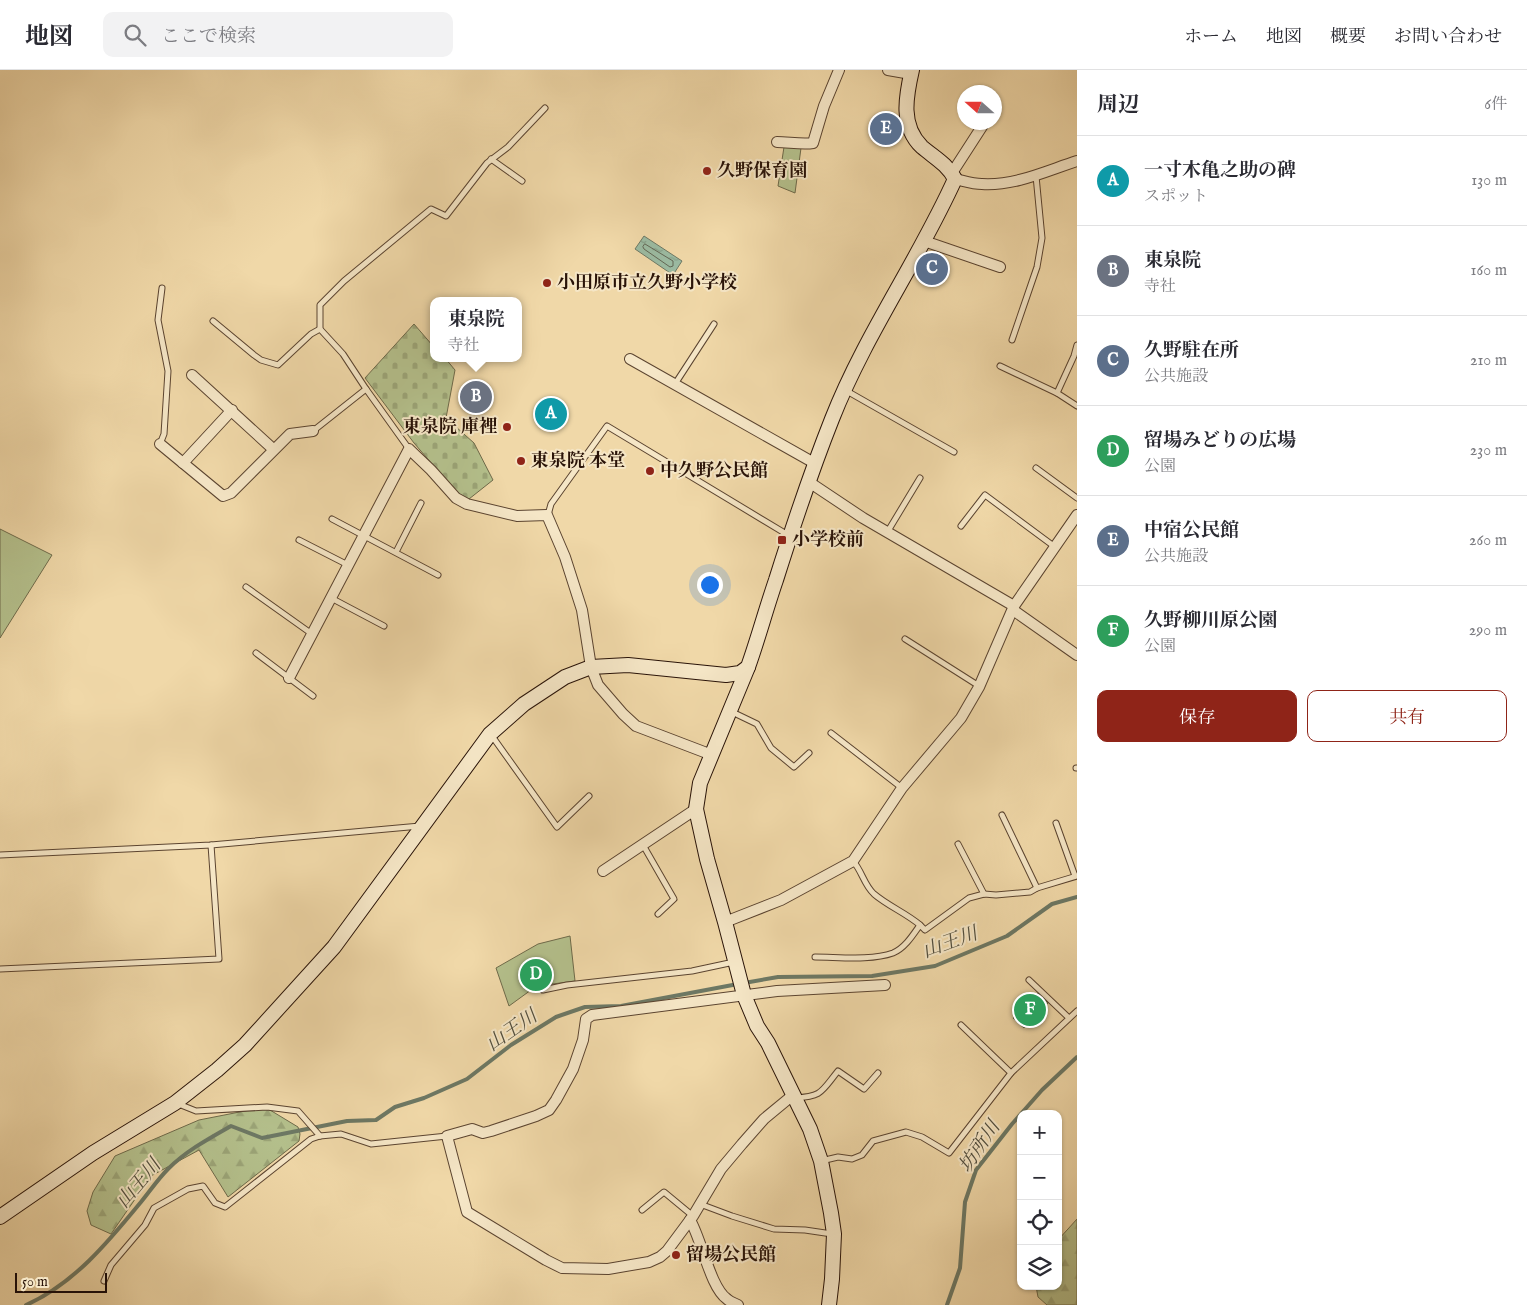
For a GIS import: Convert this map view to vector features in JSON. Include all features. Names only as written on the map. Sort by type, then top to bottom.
[{"type":"street","points":[[777,142],[813,143],[824,106],[839,70]]},
{"type":"street","points":[[888,70],[911,72],[906,115],[911,132],[921,146],[945,164],[953,176],[981,184],[1004,183],[1036,176],[1077,161]]},
{"type":"street","points":[[829,1305],[834,1234],[832,1213],[821,1161],[810,1129],[768,1043],[757,1026],[744,995],[726,922],[707,860],[696,809],[700,783],[748,667],[790,536],[832,418],[845,389],[939,214],[953,176],[980,130]]},
{"type":"street","points":[[924,241],[1000,267]]},
{"type":"street","points":[[630,359],[816,464]]},
{"type":"street","points":[[192,375],[274,449]]},
{"type":"street","points":[[183,463],[232,410]]},
{"type":"street","points":[[160,444],[224,496],[231,493],[290,434],[312,431]]},
{"type":"street","points":[[289,678],[409,450],[432,470],[456,498],[467,504],[517,516],[547,515],[565,557],[582,610],[591,668],[598,685],[636,726],[712,755]]},
{"type":"street","points":[[809,482],[862,518],[888,531],[1013,608],[1077,655]]},
{"type":"street","points":[[726,922],[781,900],[854,861],[902,788],[961,718],[979,687],[1013,608],[1077,515]]},
{"type":"street","points":[[0,1217],[94,1152],[175,1103],[245,1045],[334,947],[490,734],[524,704],[566,677],[591,668],[628,665],[730,675],[742,672],[748,667]]},
{"type":"street","points":[[603,871],[696,809]]},
{"type":"street","points":[[794,1096],[764,1119],[721,1169],[692,1218],[667,1251],[649,1262],[608,1269],[562,1268],[538,1256],[467,1212],[447,1136],[472,1130],[483,1133],[491,1132],[549,1110],[573,1069],[583,1040],[586,1019],[592,1015],[744,995],[884,985]]},
{"type":"street","points":[[692,1218],[714,1279],[726,1299],[738,1305]]},
{"type":"lane","points":[[409,450],[343,354],[320,329],[320,305],[344,281],[431,209],[446,216],[487,163],[508,147],[546,108]]},
{"type":"lane","points":[[491,160],[522,181]]},
{"type":"lane","points":[[1012,340],[1037,268],[1042,238],[1036,176]]},
{"type":"lane","points":[[160,444],[164,434],[168,371],[158,320],[162,288]]},
{"type":"lane","points":[[213,321],[261,360],[278,365],[311,334],[320,329]]},
{"type":"lane","points":[[675,384],[714,324]]},
{"type":"lane","points":[[1057,394],[1077,345]]},
{"type":"lane","points":[[1000,366],[1077,406]]},
{"type":"lane","points":[[312,431],[366,389]]},
{"type":"lane","points":[[845,389],[954,452]]},
{"type":"lane","points":[[547,515],[551,504],[607,426],[790,536]]},
{"type":"lane","points":[[1036,468],[1077,498]]},
{"type":"lane","points":[[888,531],[920,478]]},
{"type":"lane","points":[[961,526],[985,496],[1055,547]]},
{"type":"lane","points":[[396,552],[420,503]]},
{"type":"lane","points":[[332,518],[438,575]]},
{"type":"lane","points":[[299,540],[348,565]]},
{"type":"lane","points":[[246,588],[312,634]]},
{"type":"lane","points":[[331,597],[384,626]]},
{"type":"lane","points":[[906,639],[979,687]]},
{"type":"lane","points":[[256,654],[313,696]]},
{"type":"lane","points":[[730,711],[757,724],[771,748],[794,767],[809,753]]},
{"type":"lane","points":[[831,733],[902,788]]},
{"type":"lane","points":[[490,734],[557,827],[589,796]]},
{"type":"lane","points":[[1002,815],[1037,888]]},
{"type":"lane","points":[[854,861],[860,869],[867,886],[874,894],[910,916],[925,930],[969,898],[984,894],[996,895],[1030,892],[1076,876],[1056,823]]},
{"type":"lane","points":[[0,855],[211,845],[423,826]]},
{"type":"lane","points":[[958,844],[984,894]]},
{"type":"lane","points":[[0,969],[219,960],[211,845]]},
{"type":"lane","points":[[643,846],[674,899],[658,914]]},
{"type":"lane","points":[[815,957],[874,957],[894,953],[907,943],[920,925]]},
{"type":"lane","points":[[543,990],[567,985],[736,966]]},
{"type":"lane","points":[[1030,980],[1069,1018]]},
{"type":"lane","points":[[821,1161],[838,1157],[852,1159],[862,1155],[873,1141],[906,1132],[922,1137],[949,1152],[1011,1073],[1077,1011]]},
{"type":"lane","points":[[961,1025],[1011,1073]]},
{"type":"lane","points":[[794,1096],[813,1096],[820,1093],[838,1071],[864,1089],[878,1073]]},
{"type":"lane","points":[[175,1103],[196,1111],[267,1107],[298,1111],[319,1134]]},
{"type":"lane","points":[[104,1281],[111,1265],[145,1225],[154,1208],[188,1189],[204,1186],[215,1203],[225,1207],[319,1134],[341,1134],[372,1144],[447,1136]]},
{"type":"lane","points":[[642,1210],[664,1192],[692,1218]]},
{"type":"lane","points":[[700,1204],[774,1229],[805,1230],[834,1234]]},
{"type":"green space","points":[[784,147],[801,148],[795,193],[778,186]]},
{"type":"green space","points":[[414,324],[430,343],[430,362],[448,362],[455,370],[446,418],[474,443],[493,480],[469,499],[458,494],[414,443],[365,378]]},
{"type":"green space","points":[[0,529],[52,555],[0,638]]},
{"type":"green space","points":[[570,936],[575,981],[545,985],[531,990],[509,1006],[496,968],[538,944]]},
{"type":"green space","points":[[1038,993],[1048,1003],[1024,1028],[1013,1018]]},
{"type":"green space","points":[[265,1107],[298,1127],[299,1141],[228,1197],[199,1150],[151,1176],[111,1234],[91,1225],[87,1211],[93,1192],[115,1156],[199,1120]]},
{"type":"green space","points":[[1077,1219],[1077,1305],[1047,1305],[1038,1297],[1037,1290],[1062,1290],[1062,1236]]},
{"type":"water","points":[[644,236],[682,261],[673,275],[635,249]]},
{"type":"waterway","name":"山王川","points":[[744,983],[778,977],[872,976],[935,966],[1007,936],[1052,904],[1077,897]]},
{"type":"waterway","name":"山王川","points":[[26,1305],[60,1286],[90,1260],[116,1232],[168,1169],[198,1146],[231,1126],[262,1138],[347,1121],[376,1120],[395,1107],[424,1098],[467,1079],[511,1045],[556,1017],[585,1007],[621,1006],[738,984]]},
{"type":"waterway","name":"坊所川","points":[[947,1305],[960,1268],[965,1202],[976,1170],[1012,1124],[1042,1090],[1077,1057]]},
{"type":"place","name":"中宿公民館","points":[[886,129]]},
{"type":"place","name":"久野保育園","points":[[707,171]]},
{"type":"place","name":"久野駐在所","points":[[932,269]]},
{"type":"place","name":"小田原市立久野小学校","points":[[547,283]]},
{"type":"place","name":"東泉院","points":[[476,397]]},
{"type":"place","name":"一寸木亀之助の碑","points":[[551,414]]},
{"type":"place","name":"東泉院 庫裡","points":[[507,427]]},
{"type":"place","name":"東泉院 本堂","points":[[521,461]]},
{"type":"place","name":"中久野公民館","points":[[650,471]]},
{"type":"place","name":"小学校前","points":[[782,540]]},
{"type":"place","name":"留場みどりの広場","points":[[536,975]]},
{"type":"place","name":"久野柳川原公園","points":[[1030,1010]]},
{"type":"place","name":"留場公民館","points":[[676,1255]]}]
